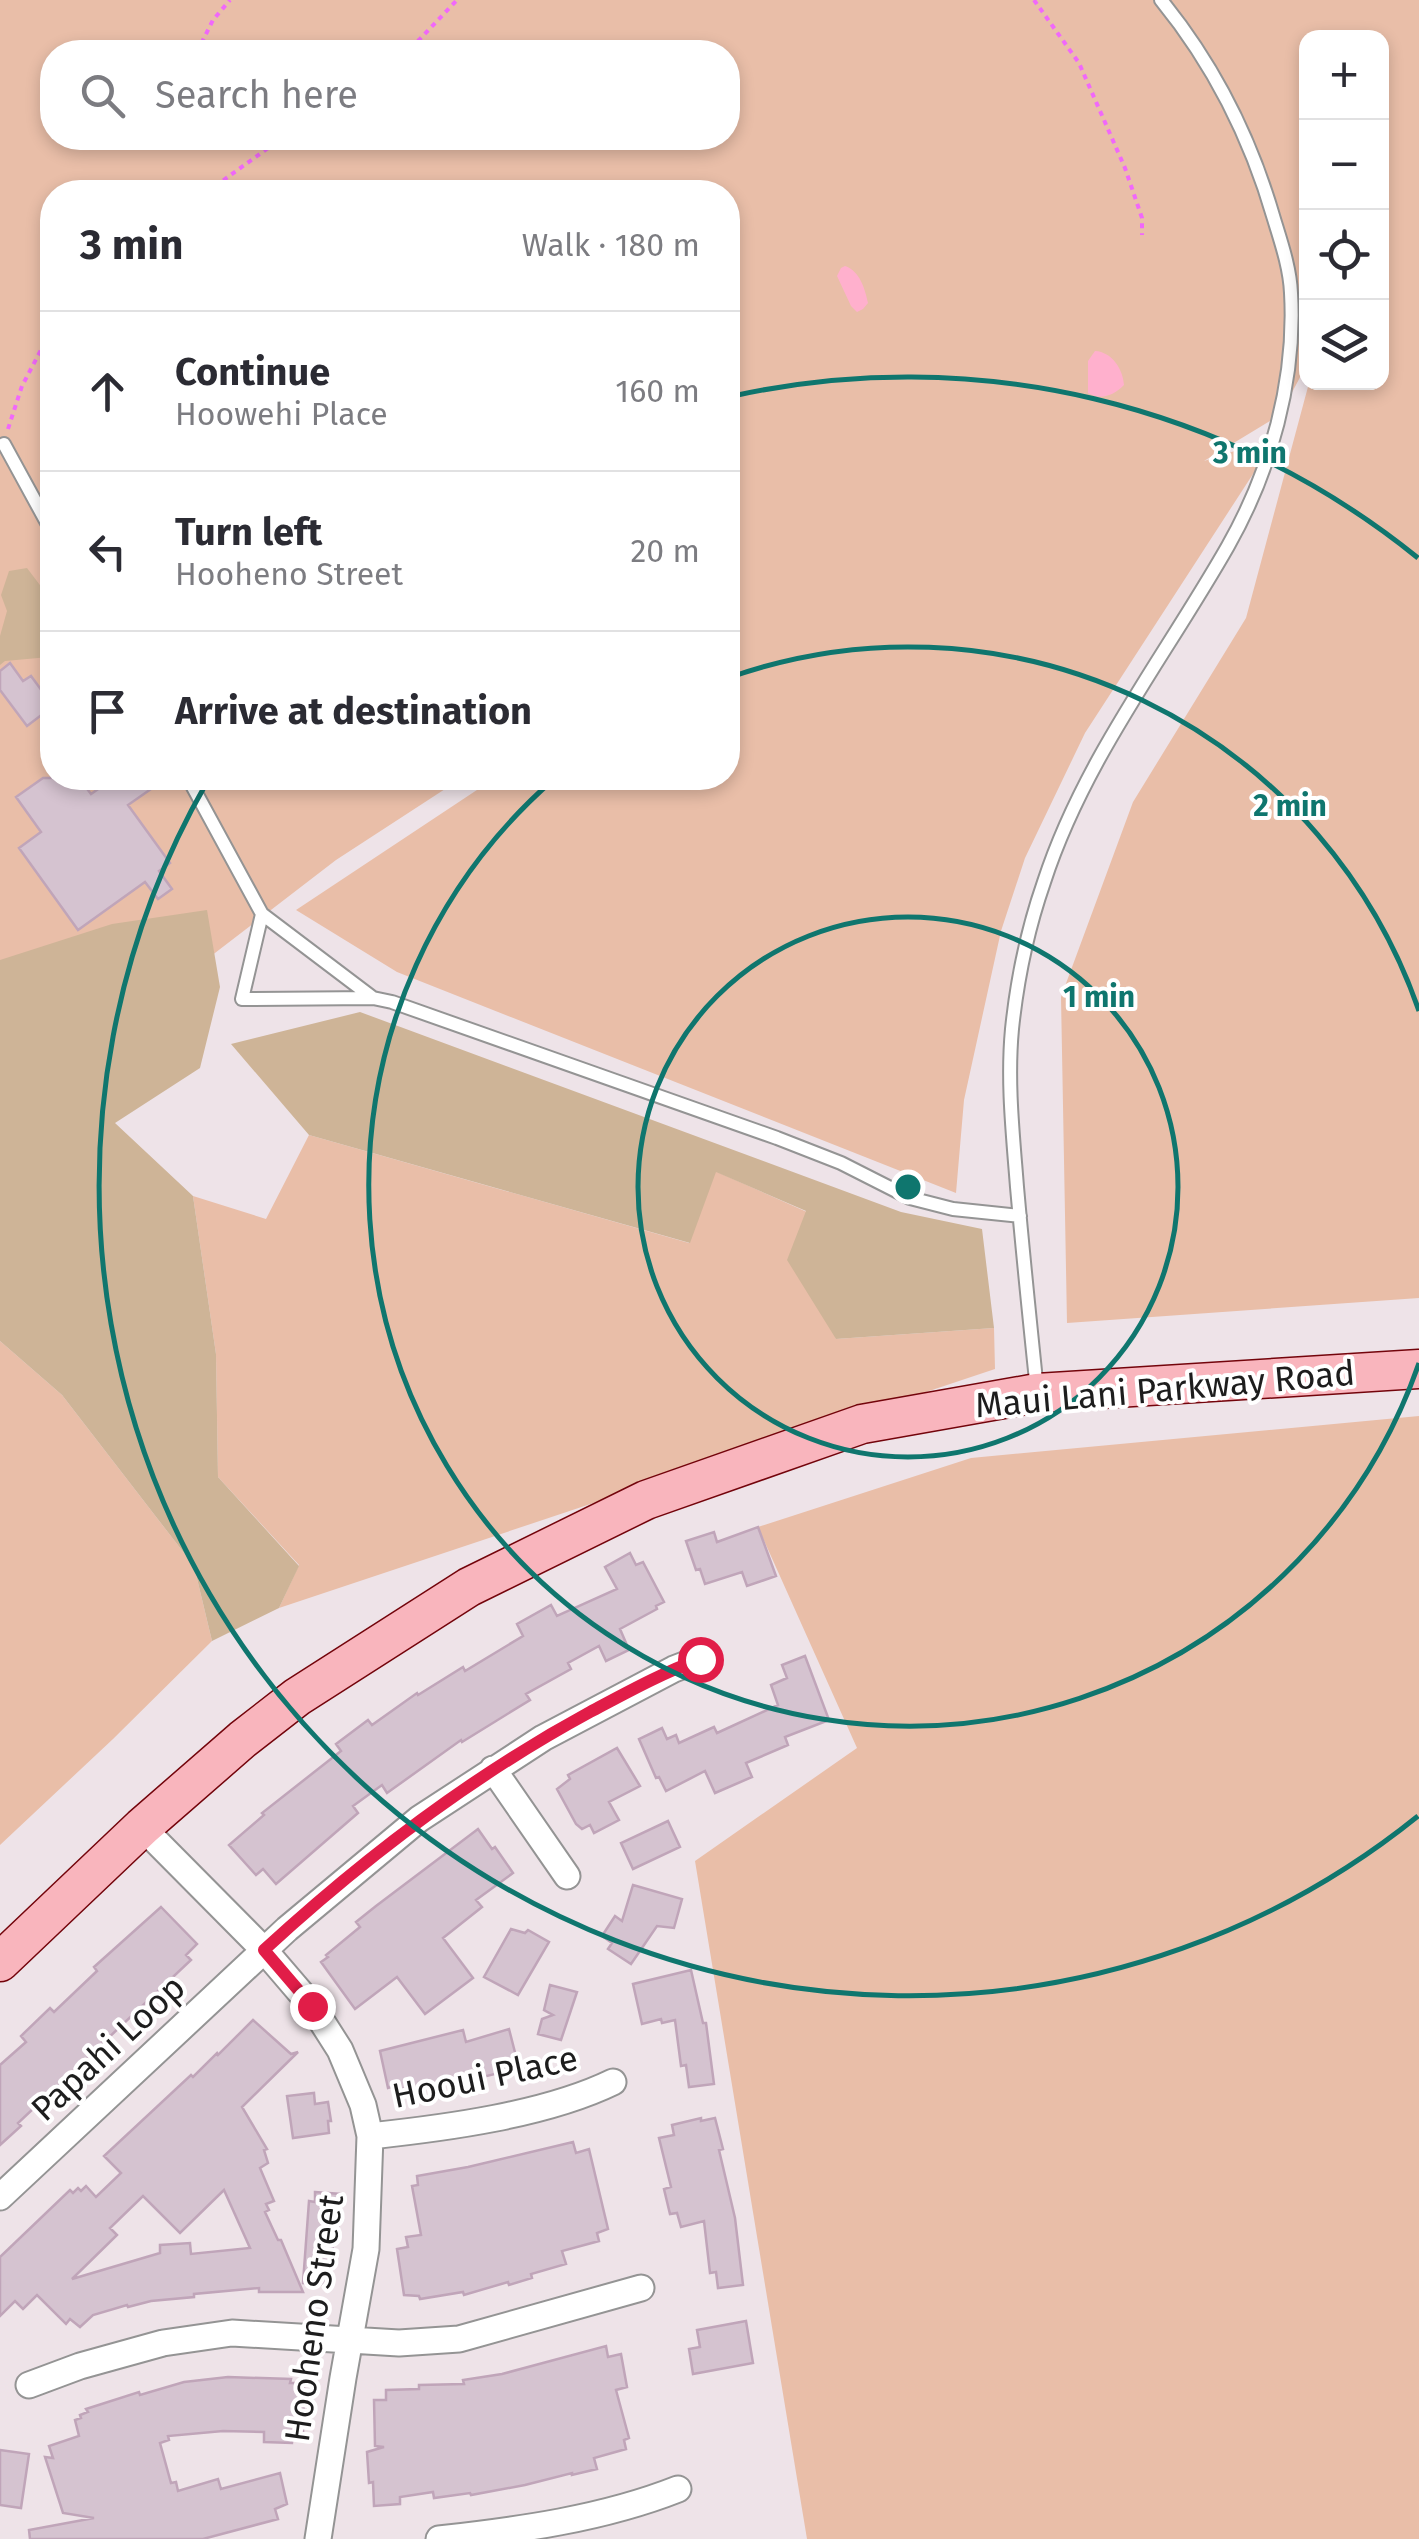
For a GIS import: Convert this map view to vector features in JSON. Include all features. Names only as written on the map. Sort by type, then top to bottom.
[{"type":"main road","name":"Maui Lani Parkway Road","points":[[0,1962],[142,1827],[243,1738],[297,1697],[469,1587],[646,1500],[862,1424],[1037,1392],[1419,1369]]},
{"type":"street","name":"Papahi Loop","points":[[0,2196],[264,1950],[390,1842],[542,1738],[674,1668],[700,1659]]},
{"type":"street","points":[[493,1769],[567,1876]]},
{"type":"street","name":"Hooheno Street","points":[[142,1827],[264,1950],[312,2006],[340,2050],[370,2136],[366,2249],[318,2539]]},
{"type":"street","name":"Hooui Place","points":[[370,2136],[528,2110],[613,2082]]},
{"type":"street","points":[[30,2384],[163,2342],[232,2333],[398,2344],[459,2339],[641,2288]]},
{"type":"street","points":[[438,2539],[520,2530],[645,2502],[678,2489]]},
{"type":"lane","points":[[1037,1392],[1010,1103],[1012,1029],[1026,950],[1044,883],[1070,814],[1097,761],[1230,543],[1272,446],[1285,396],[1291,290],[1264,184],[1242,129],[1214,76],[1160,0]]},
{"type":"lane","points":[[4,444],[40,510]]},
{"type":"lane","points":[[195,790],[262,914],[373,998]]},
{"type":"lane","points":[[262,914],[242,999],[373,998],[411,1007],[777,1138],[841,1163],[910,1198],[953,1209],[1020,1216]]},
{"type":"path","points":[[203,40],[230,0]]},
{"type":"path","points":[[419,40],[457,0]]},
{"type":"path","points":[[1034,0],[1079,63],[1125,168],[1142,218],[1142,235]]},
{"type":"path","points":[[224,180],[266,150]]},
{"type":"path","points":[[4,444],[22,386],[40,352]]},
{"type":"shaded area","points":[[0,0],[1419,0],[1419,1298],[1067,1323],[1061,997],[1133,802],[1246,618],[1307,390],[1389,390],[1389,30],[1299,30],[1299,379],[1280,415],[1204,461],[1277,437],[1085,733],[1025,858],[1001,931],[964,1100],[956,1193],[397,972],[296,910],[477,790],[740,790],[740,180],[40,180],[40,790],[444,790],[336,860],[99,1042],[0,1087]]},
{"type":"shaded area","points":[[27,568],[40,585],[40,658],[5,661],[0,665],[0,636],[7,611],[1,595],[9,571]]},
{"type":"shaded area","points":[[207,910],[220,987],[200,1068],[115,1123],[193,1196],[216,1354],[218,1477],[299,1566],[279,1608],[212,1641],[194,1566],[62,1395],[0,1341],[0,960],[112,924]]},
{"type":"shaded area","points":[[360,1012],[901,1212],[982,1229],[994,1328],[836,1339],[787,1260],[806,1211],[716,1172],[690,1243],[309,1135],[231,1044]]},
{"type":"shaded area","points":[[309,1135],[689,1243],[715,1171],[807,1212],[836,1339],[994,1328],[995,1369],[279,1608],[299,1565],[218,1477],[216,1354],[193,1196],[266,1219]]},
{"type":"shaded area","points":[[0,1341],[62,1395],[194,1566],[212,1641],[0,1845]]},
{"type":"shaded area","points":[[1419,1416],[1419,2539],[807,2539],[695,1861],[857,1748],[758,1527],[971,1458]]},
{"type":"sand","points":[[845,266],[858,276],[867,298],[868,303],[857,312],[837,276]]},
{"type":"sand","points":[[1095,351],[1111,358],[1123,379],[1124,385],[1107,396],[1088,393],[1088,361]]},
{"type":"building","points":[[10,663],[23,681],[31,676],[40,688],[40,716],[27,726],[0,690],[0,671]]},
{"type":"building","points":[[40,780],[40,790],[88,790],[91,794],[97,790],[150,790],[128,805],[170,863],[159,871],[172,889],[158,899],[145,882],[78,930],[19,848],[41,832],[16,797]]},
{"type":"building","points":[[758,1527],[776,1576],[747,1586],[742,1572],[705,1584],[686,1541],[714,1532],[717,1542]]},
{"type":"building","points":[[630,1553],[636,1565],[643,1562],[664,1602],[620,1629],[629,1650],[606,1661],[599,1646],[568,1663],[571,1669],[526,1694],[530,1700],[461,1740],[387,1793],[382,1785],[353,1806],[358,1813],[276,1884],[263,1869],[256,1875],[229,1845],[262,1813],[341,1751],[336,1744],[368,1720],[372,1725],[417,1693],[463,1667],[465,1671],[523,1636],[517,1624],[551,1605],[557,1616],[617,1589],[605,1567]]},
{"type":"building","points":[[805,1656],[829,1720],[785,1737],[788,1745],[746,1763],[752,1777],[715,1793],[705,1771],[666,1791],[639,1739],[662,1728],[667,1739],[676,1735],[679,1743],[714,1727],[717,1733],[778,1705],[771,1685],[787,1678],[782,1665]]},
{"type":"building","points":[[617,1748],[640,1786],[609,1802],[619,1820],[594,1833],[590,1825],[582,1829],[557,1789],[570,1779],[568,1775]]},
{"type":"building","points":[[668,1821],[680,1847],[633,1869],[621,1843]]},
{"type":"building","points":[[478,1829],[513,1873],[476,1900],[482,1907],[443,1938],[473,1978],[425,2014],[397,1977],[355,2009],[321,1962],[360,1927],[356,1922]]},
{"type":"building","points":[[633,1885],[682,1899],[674,1928],[657,1926],[631,1964],[608,1949],[612,1943],[602,1936],[615,1916],[622,1921]]},
{"type":"building","points":[[161,1907],[197,1944],[186,1955],[191,1960],[18,2123],[21,2126],[0,2145],[0,2065],[26,2042],[21,2036],[50,2008],[54,2012],[97,1971],[94,1967]]},
{"type":"building","points":[[511,1929],[525,1933],[528,1930],[549,1942],[518,1995],[484,1977]]},
{"type":"building","points":[[691,1970],[706,2023],[714,2084],[689,2087],[686,2065],[681,2066],[675,2020],[642,2024],[633,1984]]},
{"type":"building","points":[[550,1985],[577,1992],[561,2040],[538,2034],[542,2019],[553,2015],[544,2010]]},
{"type":"building","points":[[253,2020],[291,2054],[298,2052],[242,2107],[267,2149],[264,2150],[268,2163],[260,2168],[274,2201],[266,2204],[269,2210],[265,2212],[303,2292],[259,2292],[259,2288],[194,2294],[127,2305],[93,2315],[80,2327],[70,2319],[66,2324],[37,2295],[23,2309],[15,2301],[0,2316],[0,2257],[70,2190],[81,2191],[86,2186],[96,2197],[121,2173],[104,2156]],"holes":[[[224,2190],[250,2248],[191,2254],[190,2243],[160,2245],[160,2253],[72,2279],[117,2235],[110,2228],[143,2196],[180,2233]]]},
{"type":"building","points":[[509,2029],[519,2068],[450,2085],[449,2082],[404,2092],[395,2086],[388,2088],[380,2051],[463,2030],[466,2042]]},
{"type":"building","points":[[314,2093],[315,2104],[328,2102],[329,2133],[293,2138],[287,2096]]},
{"type":"building","points":[[715,2118],[723,2149],[719,2150],[735,2218],[743,2285],[718,2288],[716,2272],[710,2273],[704,2221],[681,2227],[677,2213],[670,2214],[664,2189],[671,2187],[659,2138],[674,2135],[672,2125]]},
{"type":"building","points":[[573,2142],[576,2153],[589,2149],[608,2229],[597,2233],[599,2241],[562,2251],[566,2264],[509,2285],[508,2282],[464,2295],[463,2292],[420,2299],[404,2295],[397,2249],[408,2247],[406,2237],[421,2235],[412,2186],[418,2185],[417,2176]]},
{"type":"building","points":[[315,2192],[341,2194],[329,2285],[303,2283],[309,2201],[315,2202]]},
{"type":"building","points":[[746,2321],[753,2363],[693,2374],[689,2349],[700,2347],[697,2330]]},
{"type":"building","points":[[606,2346],[608,2357],[621,2354],[627,2387],[616,2390],[629,2438],[624,2440],[626,2449],[594,2458],[597,2469],[471,2495],[434,2498],[433,2492],[400,2497],[400,2504],[374,2506],[367,2452],[384,2447],[375,2446],[374,2400],[386,2400],[386,2390],[464,2384],[463,2380],[502,2374]]},
{"type":"building","points":[[228,2377],[291,2379],[290,2383],[304,2387],[303,2434],[293,2434],[292,2443],[264,2442],[264,2432],[168,2436],[169,2440],[160,2443],[171,2483],[176,2482],[178,2491],[218,2479],[221,2489],[280,2473],[287,2504],[275,2509],[278,2519],[203,2539],[30,2539],[29,2530],[94,2518],[63,2513],[45,2457],[53,2458],[49,2446],[79,2436],[75,2420],[88,2412],[86,2409],[139,2392],[140,2395],[184,2382]]},
{"type":"building","points":[[0,2450],[29,2454],[21,2508],[0,2505]]},
{"type":"route","points":[[312,2006],[264,1950],[318,1901],[420,1819],[515,1755],[612,1700],[700,1659]]}]
